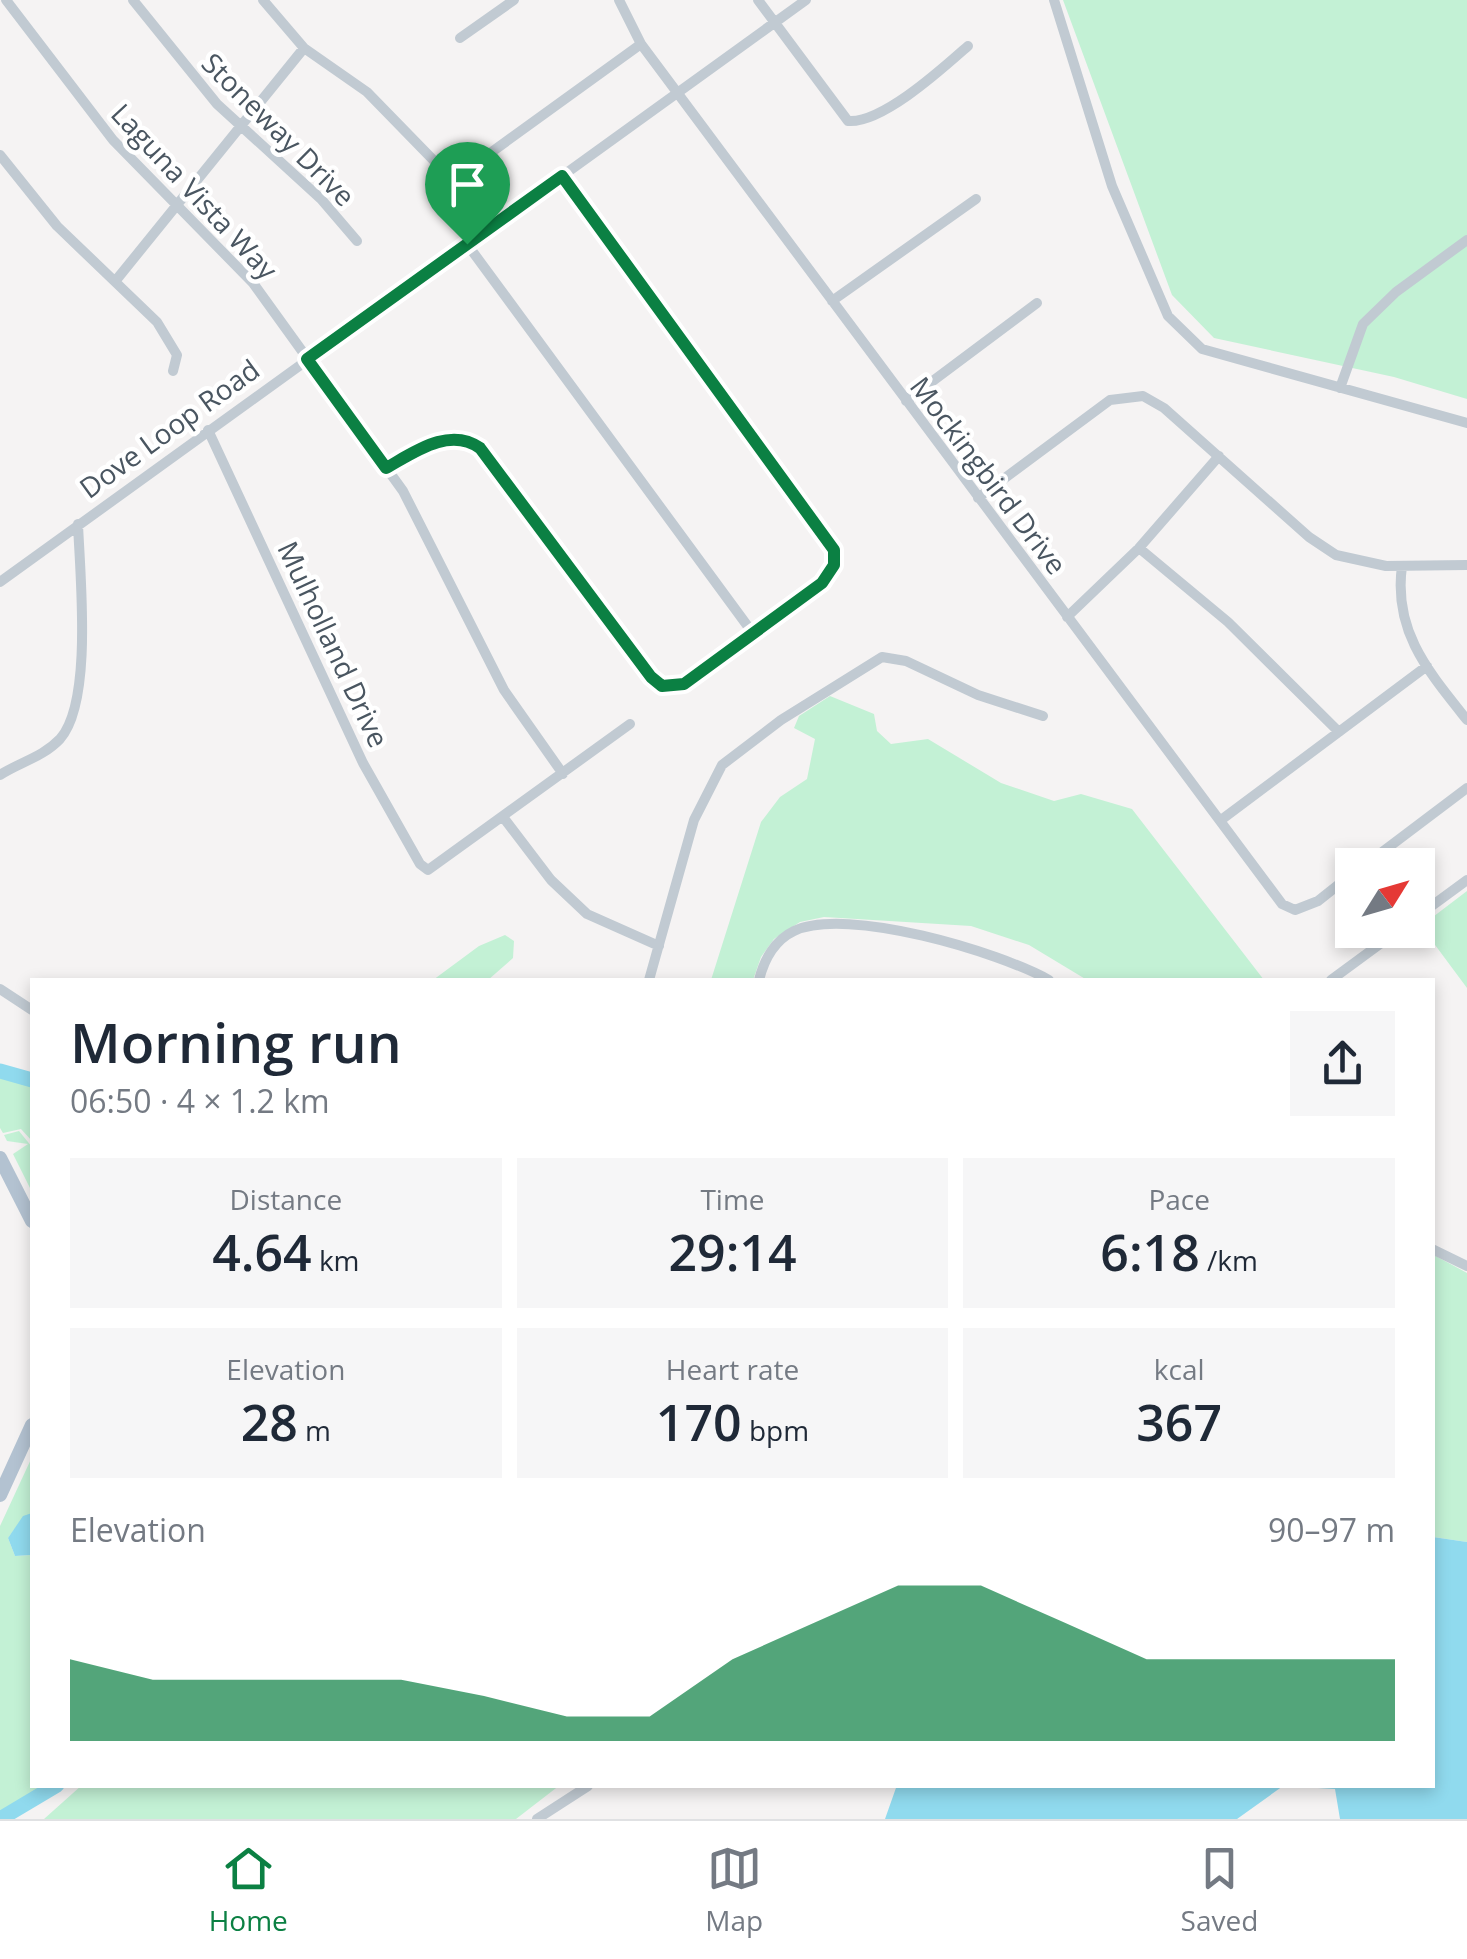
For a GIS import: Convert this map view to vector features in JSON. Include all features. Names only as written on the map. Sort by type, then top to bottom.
[{"type":"main road","points":[[2,1162],[30,1217]]},
{"type":"main road","points":[[0,1494],[30,1429]]},
{"type":"street","name":"Laguna Vista Way","points":[[6,0],[113,140],[253,283],[416,515],[504,690],[563,774]]},
{"type":"street","name":"Stoneway Drive","points":[[134,0],[182,65],[240,126],[321,199],[357,241]]},
{"type":"street","points":[[263,0],[304,48],[367,92],[443,170],[454,174],[512,138],[641,44]]},
{"type":"street","points":[[460,38],[514,0]]},
{"type":"street","name":"Mockingbird Drive","points":[[619,0],[641,44],[1288,909],[1318,901],[1335,888]]},
{"type":"street","points":[[758,0],[832,105],[855,122],[884,110],[968,46]]},
{"type":"street","name":"Dove Loop Road","points":[[0,582],[806,0]]},
{"type":"street","points":[[1054,0],[1112,186],[1168,316],[1202,349],[1467,423]]},
{"type":"street","points":[[117,279],[304,48]]},
{"type":"street","points":[[0,155],[57,226],[117,279],[172,343],[177,355],[173,371]]},
{"type":"street","points":[[386,468],[439,442],[464,441],[480,448],[651,677],[662,686],[684,684],[822,583],[834,565],[832,543],[562,176]]},
{"type":"street","points":[[832,301],[976,198]]},
{"type":"street","points":[[1340,388],[1363,324],[1396,292],[1467,240]]},
{"type":"street","points":[[467,244],[752,632]]},
{"type":"street","points":[[906,401],[1036,302]]},
{"type":"street","points":[[978,498],[1110,400],[1125,395],[1155,402],[1322,547],[1366,564],[1467,565]]},
{"type":"street","name":"Mulholland Drive","points":[[208,430],[363,763],[420,864],[428,870],[503,818]]},
{"type":"street","points":[[1067,617],[1139,548],[1219,456]]},
{"type":"street","points":[[0,775],[58,741],[74,718],[82,653],[78,524]]},
{"type":"street","points":[[1139,548],[1228,622],[1339,732]]},
{"type":"street","points":[[1402,566],[1399,610],[1427,666],[1467,720]]},
{"type":"street","points":[[650,978],[694,820],[722,766],[780,720],[882,657],[906,662],[978,695],[1043,716]]},
{"type":"street","points":[[1221,820],[1427,666]]},
{"type":"street","points":[[630,724],[503,818],[551,880],[588,914],[659,946]]},
{"type":"street","points":[[1388,848],[1467,788]]},
{"type":"street","points":[[1435,904],[1467,880]]},
{"type":"street","points":[[760,978],[779,942],[796,930],[819,924],[946,941],[1006,959],[1045,978]]},
{"type":"street","points":[[1333,978],[1374,948]]},
{"type":"street","points":[[0,989],[30,1009]]},
{"type":"street","points":[[1435,1250],[1467,1266]]},
{"type":"street","points":[[537,1819],[585,1788]]},
{"type":"green space","points":[[1063,0],[1467,0],[1467,399],[1394,377],[1214,338],[1172,295]]},
{"type":"green space","points":[[830,696],[874,714],[877,731],[891,744],[928,739],[1001,783],[1054,801],[1081,794],[1132,809],[1262,978],[1084,978],[1029,945],[971,926],[824,917],[800,922],[774,939],[761,957],[754,978],[712,978],[761,822],[780,797],[807,779],[815,739],[794,728],[799,716]]},
{"type":"green space","points":[[1467,891],[1467,988],[1435,945],[1435,915]]},
{"type":"green space","points":[[505,935],[514,941],[513,958],[490,978],[436,978],[479,946]]},
{"type":"green space","points":[[0,1073],[30,1082],[30,1139],[21,1129],[3,1133]]},
{"type":"green space","points":[[19,1131],[30,1145],[30,1188],[13,1154],[28,1144],[7,1141],[4,1135]]},
{"type":"green space","points":[[1435,1256],[1467,1273],[1467,1542],[1435,1537]]},
{"type":"green space","points":[[30,1461],[30,1514],[8,1538],[15,1556],[30,1555],[30,1788],[46,1788],[0,1812],[0,1526]]},
{"type":"green space","points":[[79,1788],[556,1788],[516,1819],[44,1819]]},
{"type":"water","points":[[30,1514],[30,1555],[15,1556],[8,1538],[23,1516]]},
{"type":"water","points":[[1435,1537],[1467,1542],[1467,1819],[1340,1819],[1335,1789],[1318,1788],[1435,1788]]},
{"type":"water","points":[[896,1788],[1280,1788],[1237,1819],[885,1819]]},
{"type":"waterway","points":[[0,1071],[30,1079]]},
{"type":"waterway","points":[[0,1819],[52,1788]]},
{"type":"route","points":[[562,176],[832,543],[834,565],[822,583],[684,684],[662,686],[651,677],[480,448],[472,442],[439,442],[386,468],[307,359],[467,244],[562,176]]}]
